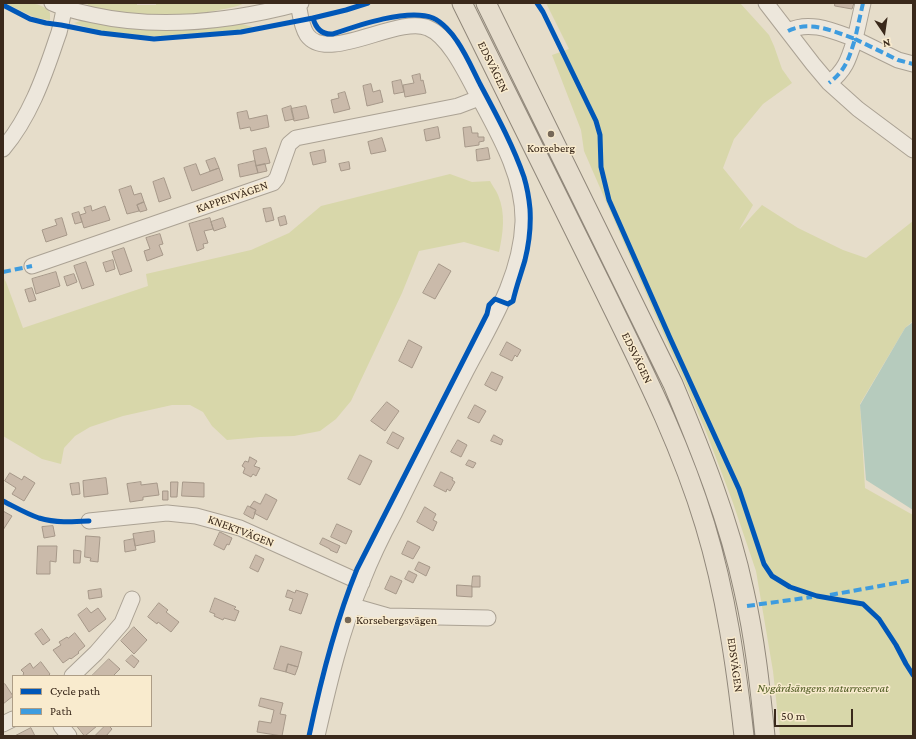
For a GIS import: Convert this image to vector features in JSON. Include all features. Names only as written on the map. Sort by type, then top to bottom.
[{"type":"main road","name":"EDSVÄGEN","points":[[462,3],[659,404],[688,475],[705,525],[724,599],[737,673],[744,736]]},
{"type":"main road","name":"EDSVÄGEN","points":[[486,3],[673,384],[698,445],[726,522],[744,591],[759,670],[765,736]]},
{"type":"street","points":[[214,20],[268,3]]},
{"type":"street","points":[[3,149],[26,116],[49,63],[59,31],[61,5],[110,19],[177,23],[214,20],[299,3],[306,33],[318,43],[324,45],[404,27],[419,26],[430,28],[446,42],[458,60],[479,98],[506,151],[519,186],[523,221],[518,260],[511,281],[498,310],[393,514],[362,583],[353,606],[334,668],[317,736]]},
{"type":"street","points":[[766,3],[829,83],[858,109],[913,150]]},
{"type":"street","points":[[829,83],[839,76],[848,62],[864,3]]},
{"type":"street","points":[[788,31],[796,27],[818,26],[854,39],[898,60],[913,64]]},
{"type":"street","name":"KAPPENVÄGEN","points":[[32,266],[273,183],[278,178],[288,144],[296,138],[458,106],[479,98]]},
{"type":"street","name":"KNEKTVÄGEN","points":[[89,521],[167,513],[196,516],[240,528],[362,583]]},
{"type":"street","points":[[73,675],[96,653],[122,623],[132,599]]},
{"type":"street","points":[[353,606],[388,616],[488,618]]},
{"type":"street","points":[[3,724],[12,720]]},
{"type":"street","points":[[62,727],[69,736]]},
{"type":"green space","points":[[4,3],[30,3],[42,6],[50,13],[50,20],[36,18]]},
{"type":"green space","points":[[86,3],[137,3],[137,5],[156,5],[156,3],[245,3],[239,6],[206,12],[168,16],[105,11],[93,8]]},
{"type":"green space","name":"Nygårdsängens naturreservat","points":[[546,3],[740,3],[769,35],[782,69],[792,83],[763,104],[734,139],[723,168],[753,205],[739,230],[762,205],[798,228],[843,250],[866,258],[913,221],[913,321],[905,328],[860,404],[865,488],[913,515],[913,736],[780,736],[773,671],[756,571],[732,500],[705,429],[584,151],[581,130],[552,55],[569,49]]},
{"type":"green space","points":[[84,20],[242,24],[253,27],[214,33],[169,36],[137,36],[105,32],[74,23]]},
{"type":"green space","points":[[450,174],[472,182],[490,181],[501,202],[503,216],[503,231],[499,252],[464,242],[419,251],[402,293],[351,401],[336,419],[320,431],[294,436],[227,440],[212,426],[203,412],[190,405],[172,405],[123,416],[90,427],[75,436],[64,448],[61,464],[42,459],[3,436],[3,277],[23,328],[148,286],[146,274],[251,250],[289,233],[321,206]]},
{"type":"shaded area","points":[[913,322],[913,510],[866,480],[860,405],[905,328]]},
{"type":"building","points":[[835,3],[854,3],[852,9],[835,6]]},
{"type":"building","points":[[420,74],[426,93],[405,97],[403,85],[414,83],[412,76]]},
{"type":"building","points":[[401,80],[404,92],[394,94],[392,82]]},
{"type":"building","points":[[371,84],[373,92],[380,90],[383,102],[367,106],[363,86]]},
{"type":"building","points":[[345,92],[350,109],[334,113],[331,100],[339,98],[338,94]]},
{"type":"building","points":[[291,106],[294,119],[285,121],[282,109]]},
{"type":"building","points":[[306,106],[309,118],[294,121],[291,109]]},
{"type":"building","points":[[247,111],[249,119],[267,115],[269,127],[251,131],[250,127],[240,129],[237,113]]},
{"type":"building","points":[[438,127],[440,138],[426,141],[424,130]]},
{"type":"building","points":[[471,127],[472,133],[478,133],[478,137],[484,137],[484,141],[479,142],[479,145],[465,147],[463,128]]},
{"type":"building","points":[[382,138],[386,151],[371,154],[368,142]]},
{"type":"building","points":[[266,148],[270,163],[256,166],[253,151]]},
{"type":"building","points":[[488,148],[490,159],[477,161],[476,150]]},
{"type":"building","points":[[324,150],[326,162],[313,165],[310,153]]},
{"type":"building","points":[[215,158],[219,168],[210,171],[206,161]]},
{"type":"building","points":[[255,161],[258,173],[240,177],[238,165]]},
{"type":"building","points":[[349,162],[350,169],[341,171],[339,164]]},
{"type":"building","points":[[196,164],[200,175],[219,168],[223,180],[192,191],[184,168]]},
{"type":"building","points":[[265,164],[267,171],[258,173],[256,166]]},
{"type":"building","points":[[164,178],[171,198],[159,202],[153,182]]},
{"type":"building","points":[[131,186],[134,195],[141,193],[144,202],[137,205],[139,211],[127,214],[119,190]]},
{"type":"building","points":[[144,202],[147,210],[140,212],[137,205]]},
{"type":"building","points":[[91,206],[92,211],[105,206],[110,220],[84,228],[80,215],[86,213],[84,208]]},
{"type":"building","points":[[271,208],[274,220],[266,222],[263,209]]},
{"type":"building","points":[[79,212],[82,222],[75,224],[72,214]]},
{"type":"building","points":[[285,216],[287,224],[280,226],[278,218]]},
{"type":"building","points":[[62,218],[67,235],[46,242],[42,230],[57,225],[55,220]]},
{"type":"building","points":[[210,218],[213,229],[204,231],[208,243],[203,244],[204,248],[197,251],[189,224]]},
{"type":"building","points":[[223,218],[226,227],[214,231],[211,222]]},
{"type":"building","points":[[160,234],[163,244],[159,245],[163,255],[147,261],[144,251],[150,249],[146,238]]},
{"type":"building","points":[[124,248],[132,271],[120,275],[112,252]]},
{"type":"building","points":[[113,260],[115,269],[106,272],[103,263]]},
{"type":"building","points":[[86,262],[94,285],[82,289],[74,266]]},
{"type":"building","points":[[439,264],[451,271],[435,299],[423,293]]},
{"type":"building","points":[[56,272],[60,286],[36,294],[32,279]]},
{"type":"building","points":[[74,274],[77,282],[67,286],[64,277]]},
{"type":"building","points":[[32,288],[36,300],[29,302],[25,290]]},
{"type":"building","points":[[409,340],[422,347],[412,368],[399,361]]},
{"type":"building","points":[[507,342],[521,350],[517,357],[515,355],[512,361],[500,355]]},
{"type":"building","points":[[492,372],[503,377],[496,391],[485,385]]},
{"type":"building","points":[[387,402],[399,411],[385,431],[371,421]]},
{"type":"building","points":[[475,405],[486,411],[479,423],[468,418]]},
{"type":"building","points":[[393,432],[404,438],[398,449],[387,443]]},
{"type":"building","points":[[494,435],[503,440],[501,445],[491,441]]},
{"type":"building","points":[[458,440],[467,445],[461,457],[451,452]]},
{"type":"building","points":[[360,455],[372,461],[360,485],[348,479]]},
{"type":"building","points":[[250,457],[257,461],[254,466],[260,468],[256,476],[253,474],[251,477],[243,473],[245,468],[242,466],[245,461],[248,462]]},
{"type":"building","points":[[469,460],[476,463],[473,468],[466,465]]},
{"type":"building","points":[[441,472],[453,478],[452,480],[455,482],[450,491],[447,489],[446,492],[434,486]]},
{"type":"building","points":[[10,473],[22,480],[24,476],[35,483],[24,501],[12,494],[16,488],[5,481]]},
{"type":"building","points":[[106,478],[108,494],[84,497],[83,481]]},
{"type":"building","points":[[141,482],[141,485],[157,483],[159,495],[143,497],[143,500],[130,502],[127,484]]},
{"type":"building","points":[[171,482],[178,482],[177,497],[171,497]]},
{"type":"building","points":[[183,482],[204,483],[204,497],[182,496]]},
{"type":"building","points":[[79,483],[80,494],[72,495],[70,484]]},
{"type":"building","points":[[163,491],[168,491],[168,500],[163,500]]},
{"type":"building","points":[[266,494],[277,500],[267,520],[254,513],[256,510],[250,507],[254,501],[260,504]]},
{"type":"building","points":[[248,506],[256,510],[253,519],[244,514]]},
{"type":"building","points":[[425,507],[436,514],[433,520],[437,522],[433,531],[417,522]]},
{"type":"building","points":[[3,511],[12,516],[3,530]]},
{"type":"building","points":[[337,524],[352,531],[346,544],[331,537]]},
{"type":"building","points":[[53,526],[55,536],[44,538],[42,527]]},
{"type":"building","points":[[154,531],[155,542],[135,546],[133,534]]},
{"type":"building","points":[[220,532],[232,538],[229,545],[227,544],[224,550],[214,545]]},
{"type":"building","points":[[86,536],[100,537],[98,562],[90,561],[91,558],[85,557]]},
{"type":"building","points":[[323,538],[340,546],[337,553],[320,544]]},
{"type":"building","points":[[134,539],[136,550],[125,552],[124,541]]},
{"type":"building","points":[[408,541],[420,547],[413,559],[402,554]]},
{"type":"building","points":[[38,546],[57,546],[56,562],[50,561],[50,574],[37,574]]},
{"type":"building","points":[[74,550],[81,551],[80,563],[74,563]]},
{"type":"building","points":[[256,555],[264,559],[258,572],[250,568]]},
{"type":"building","points":[[419,562],[430,567],[426,576],[415,570]]},
{"type":"building","points":[[409,571],[417,575],[413,583],[405,579]]},
{"type":"building","points":[[391,576],[402,581],[396,594],[385,589]]},
{"type":"building","points":[[473,576],[480,576],[480,587],[472,587]]},
{"type":"building","points":[[457,585],[472,586],[472,597],[457,596]]},
{"type":"building","points":[[101,589],[102,597],[89,599],[88,591]]},
{"type":"building","points":[[288,590],[295,593],[296,590],[308,594],[301,614],[289,610],[293,599],[286,597]]},
{"type":"building","points":[[215,598],[236,607],[234,609],[239,611],[235,621],[224,618],[223,620],[214,616],[215,614],[210,612]]},
{"type":"building","points":[[159,603],[168,610],[166,612],[179,622],[171,632],[158,622],[157,624],[148,617]]},
{"type":"building","points":[[87,608],[91,613],[98,608],[106,619],[89,632],[78,615]]},
{"type":"building","points":[[134,627],[147,640],[134,654],[121,641]]},
{"type":"building","points":[[42,629],[50,640],[43,645],[35,634]]},
{"type":"building","points":[[75,633],[85,646],[78,652],[79,653],[63,663],[53,650],[61,645],[59,642]]},
{"type":"building","points":[[281,646],[302,652],[298,667],[288,664],[286,672],[274,669]]},
{"type":"building","points":[[132,655],[139,661],[134,668],[126,661]]},
{"type":"building","points":[[109,659],[120,669],[114,675],[93,675]]},
{"type":"building","points":[[41,662],[50,674],[24,675],[24,673],[21,670],[30,663],[33,668]]},
{"type":"building","points":[[288,664],[298,667],[295,675],[286,672]]},
{"type":"building","points":[[5,684],[12,697],[3,704],[3,685]]},
{"type":"building","points":[[261,698],[283,703],[280,714],[286,715],[282,736],[257,732],[259,721],[271,723],[274,710],[259,706]]},
{"type":"building","points":[[78,727],[96,727],[85,736]]},
{"type":"building","points":[[104,727],[110,727],[112,729],[106,736],[95,736]]},
{"type":"building","points":[[31,728],[35,736],[15,736]]},
{"type":"marked path","points":[[863,3],[855,39],[898,60],[913,64]]},
{"type":"marked path","points":[[788,31],[805,26],[822,28],[855,39],[849,58],[843,68],[829,83]]},
{"type":"marked path","points":[[3,272],[32,266]]},
{"type":"marked path","points":[[830,595],[913,580]]},
{"type":"marked path","points":[[747,606],[812,597]]},
{"type":"cycle path","points":[[3,5],[30,19],[46,23],[101,33],[154,39],[241,32],[313,18],[368,3]]},
{"type":"cycle path","points":[[537,3],[543,12],[596,121],[600,135],[601,167],[609,200],[739,489],[764,564],[772,576],[790,587],[817,596],[863,604],[879,619],[913,675]]},
{"type":"cycle path","points":[[309,736],[329,651],[357,569],[487,314],[489,305],[495,299],[508,304],[513,301],[525,260],[530,222],[527,189],[515,153],[463,51],[443,25],[433,18],[423,15],[397,16],[329,34],[320,30],[313,18]]},
{"type":"cycle path","points":[[3,501],[45,520],[64,522],[89,521]]},
{"type":"place","name":"Korseberg","points":[[551,134]]},
{"type":"place","name":"Korsebergsvägen","points":[[348,620]]}]
